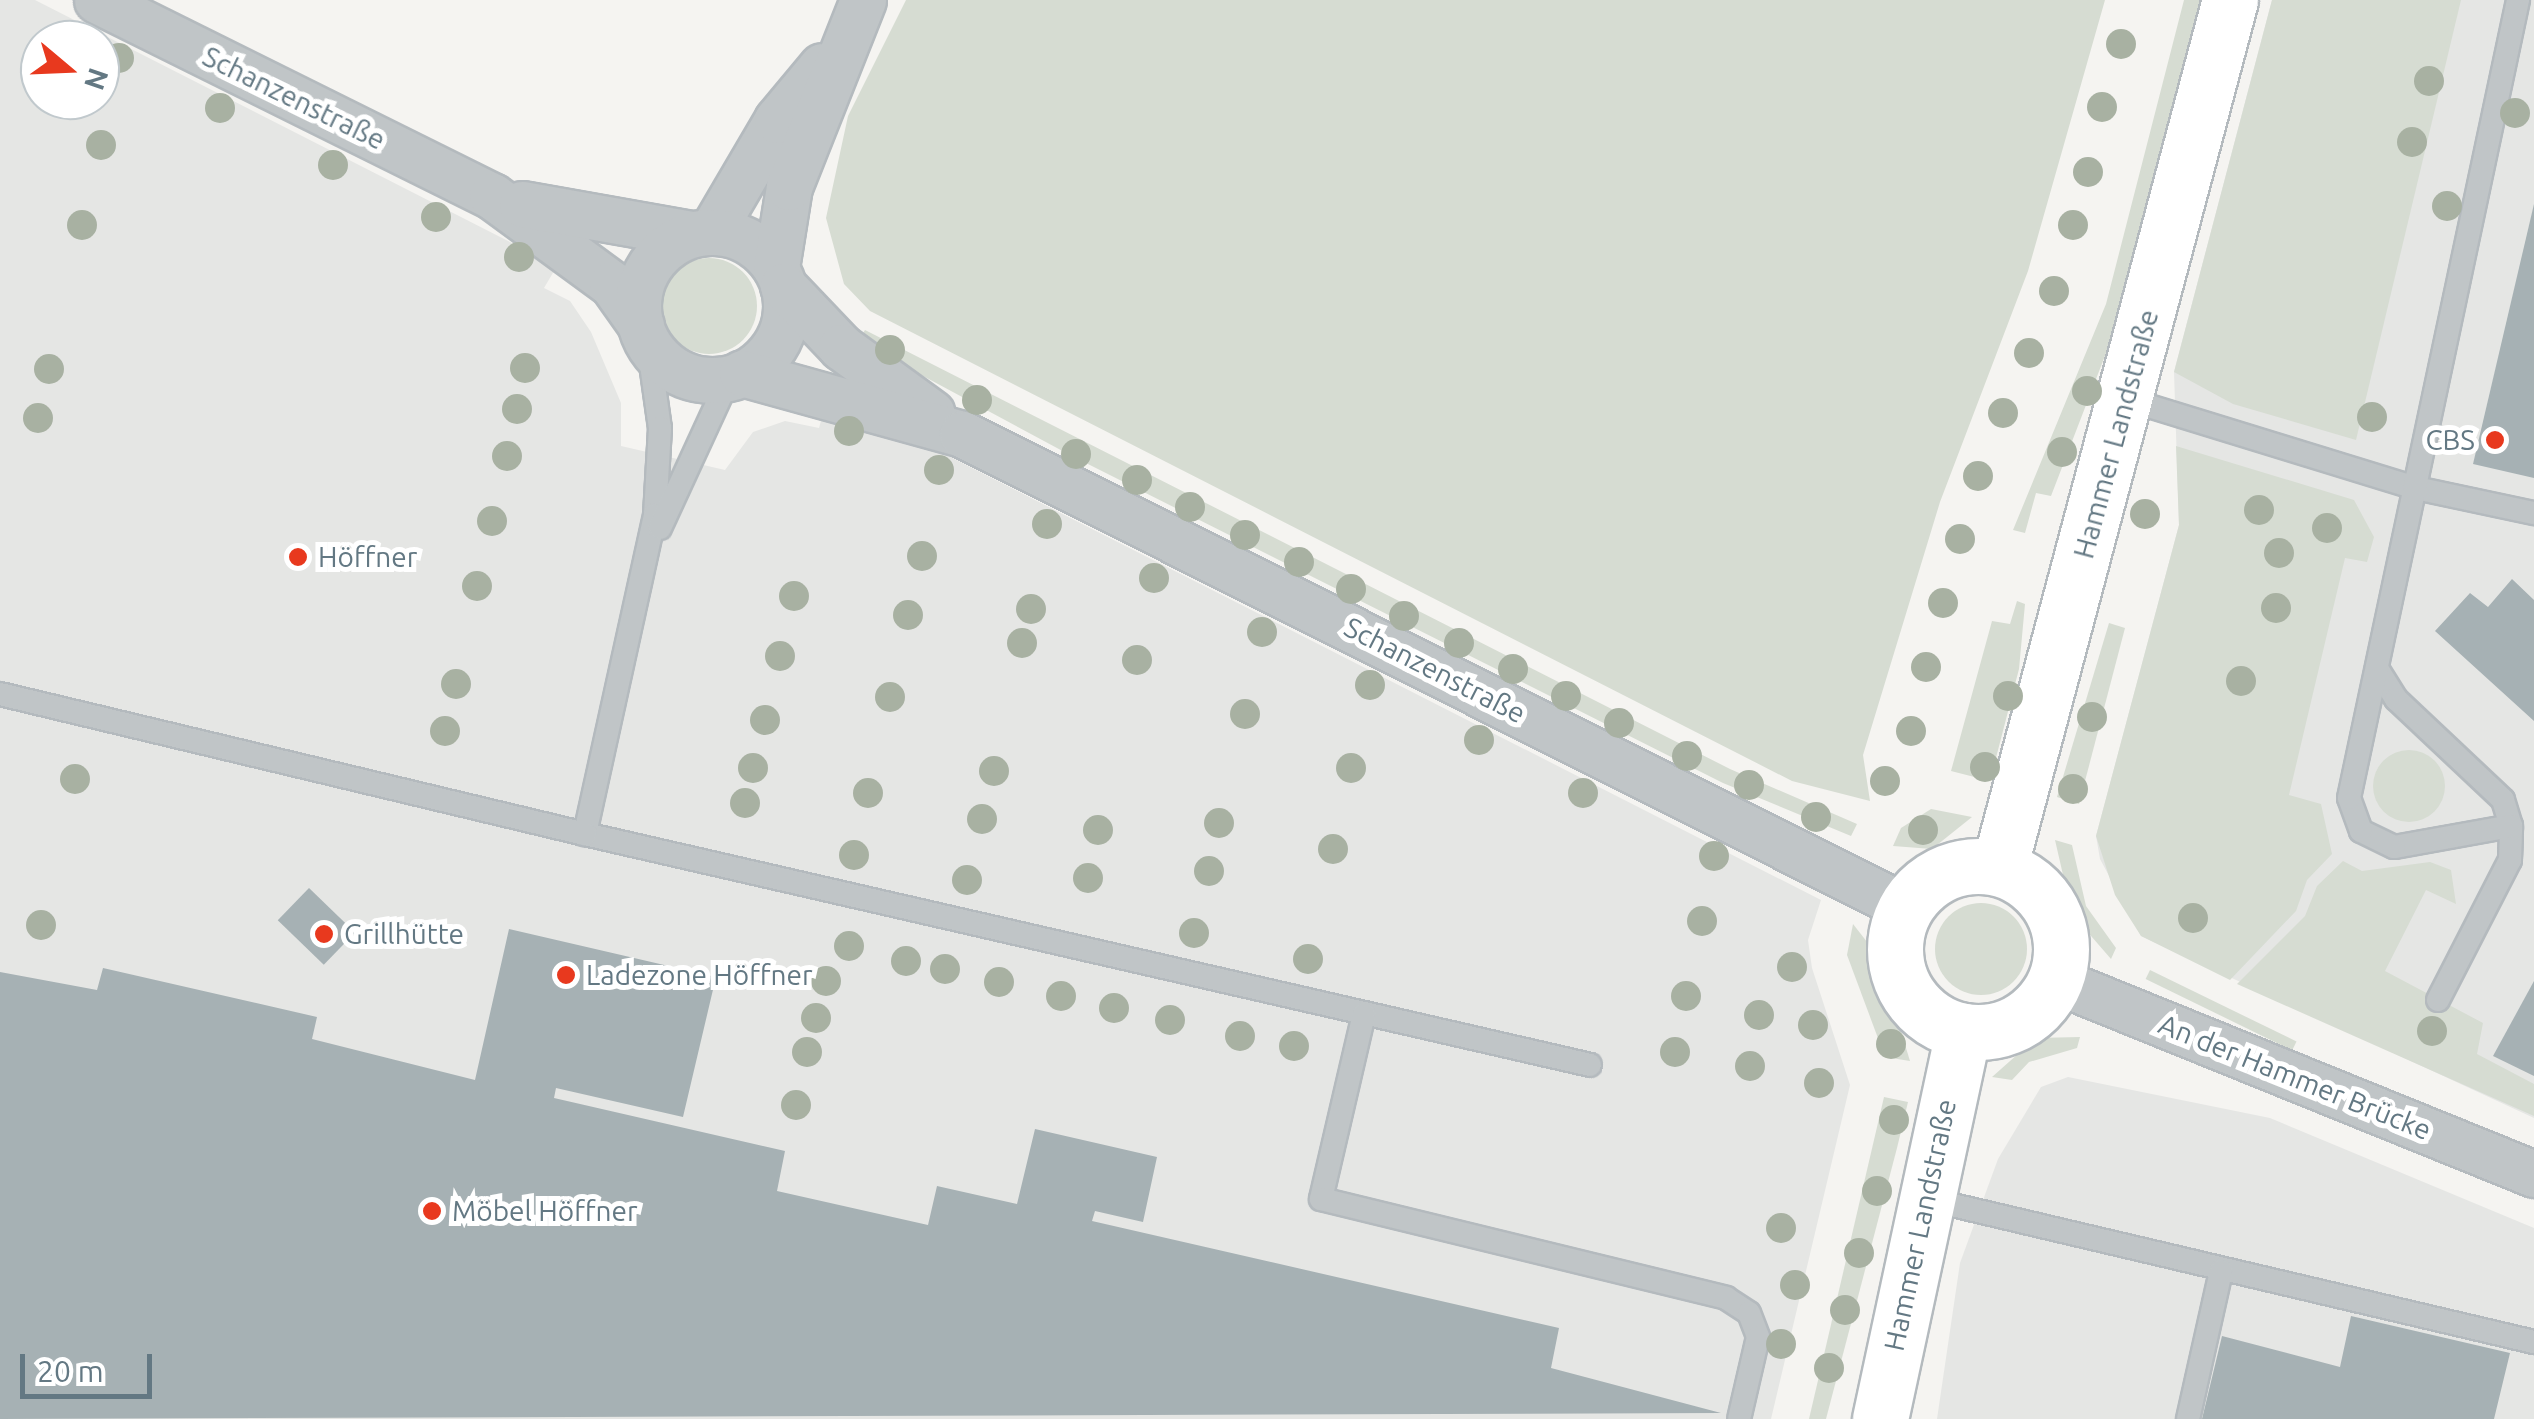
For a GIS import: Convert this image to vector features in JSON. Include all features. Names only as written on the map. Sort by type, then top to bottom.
[{"type":"street","name":"Schanzenstraße","points":[[97,0],[492,196],[612,284],[644,334],[674,370],[736,376],[962,434]]},
{"type":"street","points":[[736,376],[783,327],[775,230],[842,42],[863,0]]},
{"type":"street","name":"Hammer Landstraße","points":[[1999,868],[2230,0]]},
{"type":"street","points":[[644,334],[648,269],[702,233],[776,120],[842,42]]},
{"type":"street","name":"Schanzenstraße","points":[[492,196],[596,224],[749,241],[841,347],[962,434],[1906,908]]},
{"type":"street","points":[[1999,868],[2052,912],[2060,934],[2055,980],[2018,1022],[1963,1031],[1928,1015],[1903,984],[1896,946],[1906,908],[1946,873],[1999,868]]},
{"type":"street","name":"An der Hammer Brücke","points":[[2055,980],[2534,1174]]},
{"type":"street","name":"Hammer Landstraße","points":[[1880,1419],[1923,1198],[1963,1031]]},
{"type":"lane","points":[[2512,826],[2394,847],[2361,831],[2349,798],[2518,0]]},
{"type":"lane","points":[[584,834],[647,559],[660,441],[644,334]]},
{"type":"lane","points":[[647,559],[736,376]]},
{"type":"lane","points":[[2126,398],[2416,488],[2534,512]]},
{"type":"lane","points":[[2378,670],[2396,700],[2503,800],[2512,826],[2510,860],[2438,1000]]},
{"type":"lane","points":[[0,694],[584,834],[1590,1065]]},
{"type":"lane","points":[[1364,1014],[1321,1199],[1726,1298],[1750,1313],[1758,1337],[1739,1419]]},
{"type":"lane","points":[[1923,1198],[2534,1342]]},
{"type":"lane","points":[[2188,1419],[2221,1271]]},
{"type":"shaded area","points":[[0,0],[35,0],[74,20],[20,20],[20,120],[120,120],[120,43],[557,266],[544,288],[570,301],[591,332],[621,403],[621,446],[725,470],[753,432],[785,421],[819,428],[825,406],[921,442],[1821,900],[1808,940],[1812,968],[1850,1085],[1771,1419],[0,1419]]},
{"type":"shaded area","points":[[906,0],[2105,0],[2028,271],[1940,502],[1863,755],[1870,801],[1792,781],[870,311],[844,284],[826,218],[848,116]]},
{"type":"shaded area","points":[[2184,0],[2203,0],[2123,309],[2051,496],[2036,493],[2025,533],[2013,530],[2106,304]]},
{"type":"shaded area","points":[[2272,0],[2534,0],[2534,1118],[2141,936],[2100,859],[2096,836],[2179,525],[2174,372]]},
{"type":"shaded area","points":[[2272,0],[2461,0],[2356,440],[2233,404],[2174,372]]},
{"type":"shaded area","points":[[709,258],[727,262],[743,272],[753,288],[757,306],[753,324],[743,340],[727,350],[709,354],[691,350],[675,340],[665,324],[661,306],[665,288],[675,272],[691,262]]},
{"type":"shaded area","points":[[865,330],[1730,769],[1857,824],[1851,836],[1723,783],[1070,455],[858,341]]},
{"type":"shaded area","points":[[2176,446],[2354,500],[2374,537],[2367,562],[2345,558],[2289,795],[2321,804],[2332,854],[2307,880],[2296,911],[2230,980],[2141,936],[2115,895],[2096,836],[2179,525]]},
{"type":"shaded area","points":[[2017,601],[2025,604],[2019,669],[1990,781],[1951,771],[1992,621],[2010,624]]},
{"type":"shaded area","points":[[2109,623],[2125,628],[2079,804],[2057,797]]},
{"type":"shaded area","points":[[2409,750],[2435,760],[2445,786],[2435,812],[2409,822],[2383,812],[2373,786],[2383,760]]},
{"type":"shaded area","points":[[1931,809],[1972,817],[1932,849],[1893,846],[1901,828]]},
{"type":"shaded area","points":[[2055,840],[2072,845],[2086,906],[2116,948],[2111,959],[2072,914]]},
{"type":"shaded area","points":[[2343,861],[2362,871],[2430,862],[2451,870],[2456,904],[2426,890],[2385,971],[2483,1023],[2477,1054],[2534,1084],[2534,1116],[2237,984],[2305,916],[2317,886]]},
{"type":"shaded area","points":[[1981,903],[2014,916],[2027,949],[2014,982],[1981,995],[1948,982],[1935,949],[1948,916]]},
{"type":"shaded area","points":[[1853,924],[1878,956],[1910,1061],[1885,1057],[1847,955]]},
{"type":"shaded area","points":[[2150,970],[2297,1041],[2292,1050],[2146,979]]},
{"type":"shaded area","points":[[2080,1037],[2077,1048],[2029,1062],[2012,1080],[1992,1077],[2036,1038]]},
{"type":"shaded area","points":[[2068,1077],[2270,1118],[2534,1228],[2534,1419],[1937,1419],[1960,1263],[1998,1159],[2041,1087]]},
{"type":"shaded area","points":[[1884,1097],[1908,1102],[1826,1419],[1809,1419]]},
{"type":"building","points":[[2534,204],[2534,478],[2473,464]]},
{"type":"building","points":[[2512,579],[2534,600],[2534,721],[2435,631],[2470,593],[2488,607]]},
{"type":"building","name":"Grillhütte","points":[[309,888],[355,932],[324,965],[278,920]]},
{"type":"building","name":"Möbel Höffner","points":[[509,929],[716,977],[683,1117],[556,1088],[554,1098],[785,1151],[777,1191],[928,1225],[937,1186],[1017,1204],[1035,1129],[1157,1157],[1143,1222],[1095,1211],[1092,1221],[1559,1328],[1551,1368],[1721,1413],[0,1419],[0,972],[97,990],[103,968],[317,1017],[312,1039],[475,1080]]},
{"type":"building","points":[[2534,981],[2534,1076],[2493,1056]]},
{"type":"building","points":[[2351,1316],[2510,1353],[2494,1419],[2202,1419],[2222,1336],[2340,1367]]},
{"type":"place","name":"CBS","points":[[2495,440]]},
{"type":"place","name":"Höffner","points":[[298,557]]},
{"type":"place","name":"Grillhütte","points":[[324,934]]},
{"type":"place","name":"Ladezone Höffner","points":[[566,975]]},
{"type":"place","name":"Möbel Höffner","points":[[432,1211]]}]
